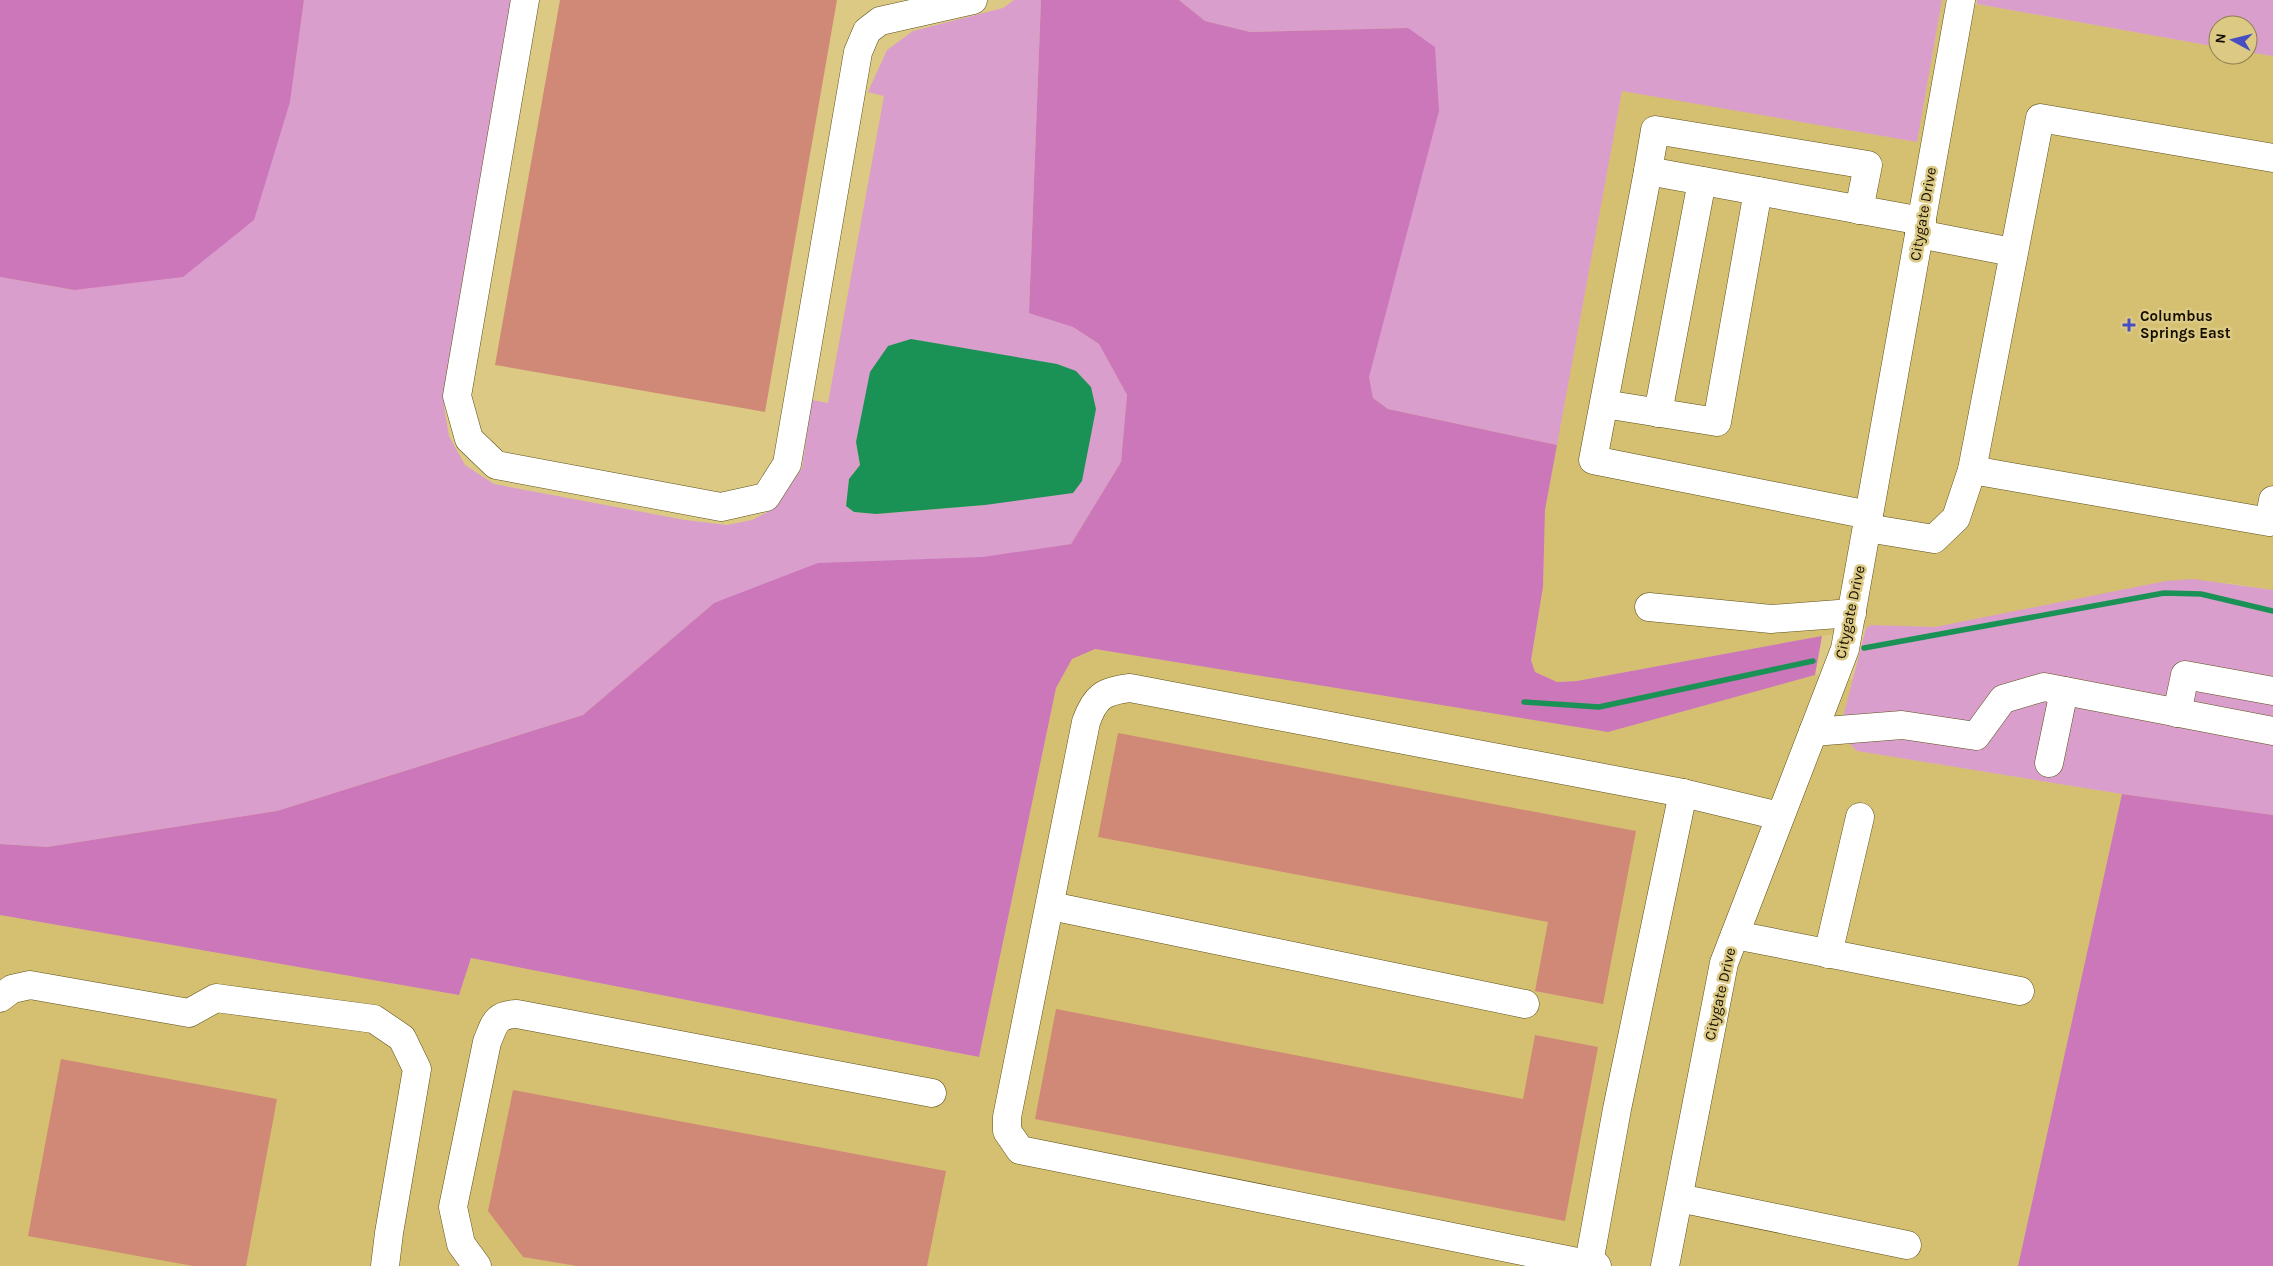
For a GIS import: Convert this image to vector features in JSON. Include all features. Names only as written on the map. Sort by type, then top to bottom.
[{"type":"street","points":[[525,0],[458,396],[469,439],[496,465],[721,507],[766,497],[787,464],[858,52],[867,32],[880,21],[973,0]]},
{"type":"street","name":"Citygate Drive","points":[[1666,1266],[1724,963],[1846,649],[1962,0]]},
{"type":"street","points":[[1859,210],[1868,165],[1654,130],[1648,171],[1593,460],[1868,522],[1934,539],[1956,518],[1972,470],[2012,252],[2040,118],[2273,158]]},
{"type":"street","points":[[1648,171],[1859,210],[2012,252]]},
{"type":"street","points":[[1658,413],[1702,181]]},
{"type":"street","points":[[1604,404],[1717,422],[1758,191]]},
{"type":"street","points":[[1972,470],[2269,522],[2273,500]]},
{"type":"street","points":[[1649,607],[1772,619],[1852,613]]},
{"type":"street","points":[[2177,713],[2185,675],[2273,691]]},
{"type":"street","points":[[1813,732],[1902,725],[1976,736],[2003,699],[2044,687],[2273,732]]},
{"type":"street","points":[[1683,793],[1617,1109],[1593,1265],[1020,1150],[1007,1131],[1007,1117],[1051,906],[1086,722],[1092,705],[1101,695],[1116,689],[1140,690],[1683,793],[1780,816]]},
{"type":"street","points":[[2049,763],[2064,691]]},
{"type":"street","points":[[1828,954],[1860,817]]},
{"type":"street","points":[[1051,906],[1525,1004]]},
{"type":"street","points":[[1734,935],[2020,992]]},
{"type":"street","points":[[0,998],[12,989],[30,985],[189,1013],[216,998],[374,1019],[402,1038],[417,1069],[385,1266]]},
{"type":"street","points":[[477,1266],[461,1244],[453,1206],[487,1042],[496,1020],[505,1014],[517,1014],[932,1093]]},
{"type":"street","points":[[1679,1198],[1907,1245]]},
{"type":"shaded area","points":[[0,0],[304,0],[290,102],[254,220],[183,277],[74,290],[0,277]]},
{"type":"shaded area","points":[[304,0],[516,0],[444,407],[449,436],[465,465],[494,484],[685,520],[727,525],[752,520],[775,508],[802,468],[812,400],[828,403],[884,96],[868,92],[887,50],[913,31],[1003,8],[1014,0],[1041,0],[1029,312],[1073,327],[1099,344],[1127,395],[1121,462],[1071,544],[714,603],[583,715],[277,811],[47,847],[0,844],[0,277],[74,290],[290,102]],"holes":[[[856,442],[985,505],[876,514],[854,512],[846,505],[849,480],[860,465]]]},
{"type":"shaded area","points":[[1041,0],[1179,0],[1205,21],[1250,32],[1408,28],[1435,47],[1439,111],[1369,377],[1373,398],[1388,409],[1557,445],[1545,510],[1543,587],[1531,660],[1535,672],[1557,682],[1577,681],[1822,636],[1815,675],[1608,732],[1095,649],[1072,659],[1056,688],[979,1057],[471,958],[459,995],[0,915],[0,844],[47,847],[277,811],[583,715],[714,603],[818,563],[983,557],[1071,544],[1121,462],[1127,395],[1099,344],[1073,327],[1029,313]]},
{"type":"shaded area","points":[[1179,0],[1942,0],[1917,142],[1622,91],[1557,445],[1388,409],[1373,398],[1369,377],[1408,28],[1250,32],[1205,21]]},
{"type":"shaded area","points":[[1942,0],[1953,0],[2208,45],[2208,65],[2258,65],[2258,54],[2273,56],[2273,590],[2228,583],[1935,627],[1871,625],[1866,628],[1577,681],[1557,682],[1535,672],[1531,660],[1543,587],[1545,510],[1622,90],[1917,142]]},
{"type":"shaded area","points":[[1977,0],[2273,0],[2273,56],[2258,54],[2258,15],[2208,15],[2208,45],[1977,4]]},
{"type":"shaded area","points":[[911,339],[1057,364],[1076,371],[1091,387],[1096,409],[1082,481],[1073,493],[985,505],[876,514],[854,512],[846,506],[849,479],[860,465],[856,442],[870,372],[888,346]]},
{"type":"shaded area","points":[[2193,579],[2273,590],[2273,815],[2122,794],[1857,751],[1839,733],[1866,628],[1871,625],[1935,627],[2166,581]]},
{"type":"shaded area","points":[[1095,649],[1608,732],[1815,675],[1854,680],[1839,732],[1857,751],[2122,794],[2018,1266],[0,1266],[0,915],[459,995],[471,958],[979,1057],[1056,688],[1072,659]]},
{"type":"shaded area","points":[[2122,794],[2273,815],[2273,1266],[2018,1266]]},
{"type":"building","points":[[560,0],[837,0],[765,412],[495,365]]},
{"type":"building","points":[[1118,733],[1636,831],[1603,1004],[1535,991],[1548,922],[1098,837]]},
{"type":"building","points":[[1056,1009],[1523,1099],[1535,1035],[1598,1047],[1565,1221],[1035,1119]]},
{"type":"building","points":[[61,1059],[277,1099],[246,1266],[193,1266],[28,1236]]},
{"type":"building","points":[[513,1090],[946,1171],[927,1266],[577,1266],[523,1257],[488,1211]]},
{"type":"waterway","points":[[1864,648],[2164,593],[2201,594],[2273,611]]},
{"type":"waterway","points":[[1524,702],[1599,707],[1813,661]]},
{"type":"place","name":"Columbus Springs East","points":[[2129,325]]}]
